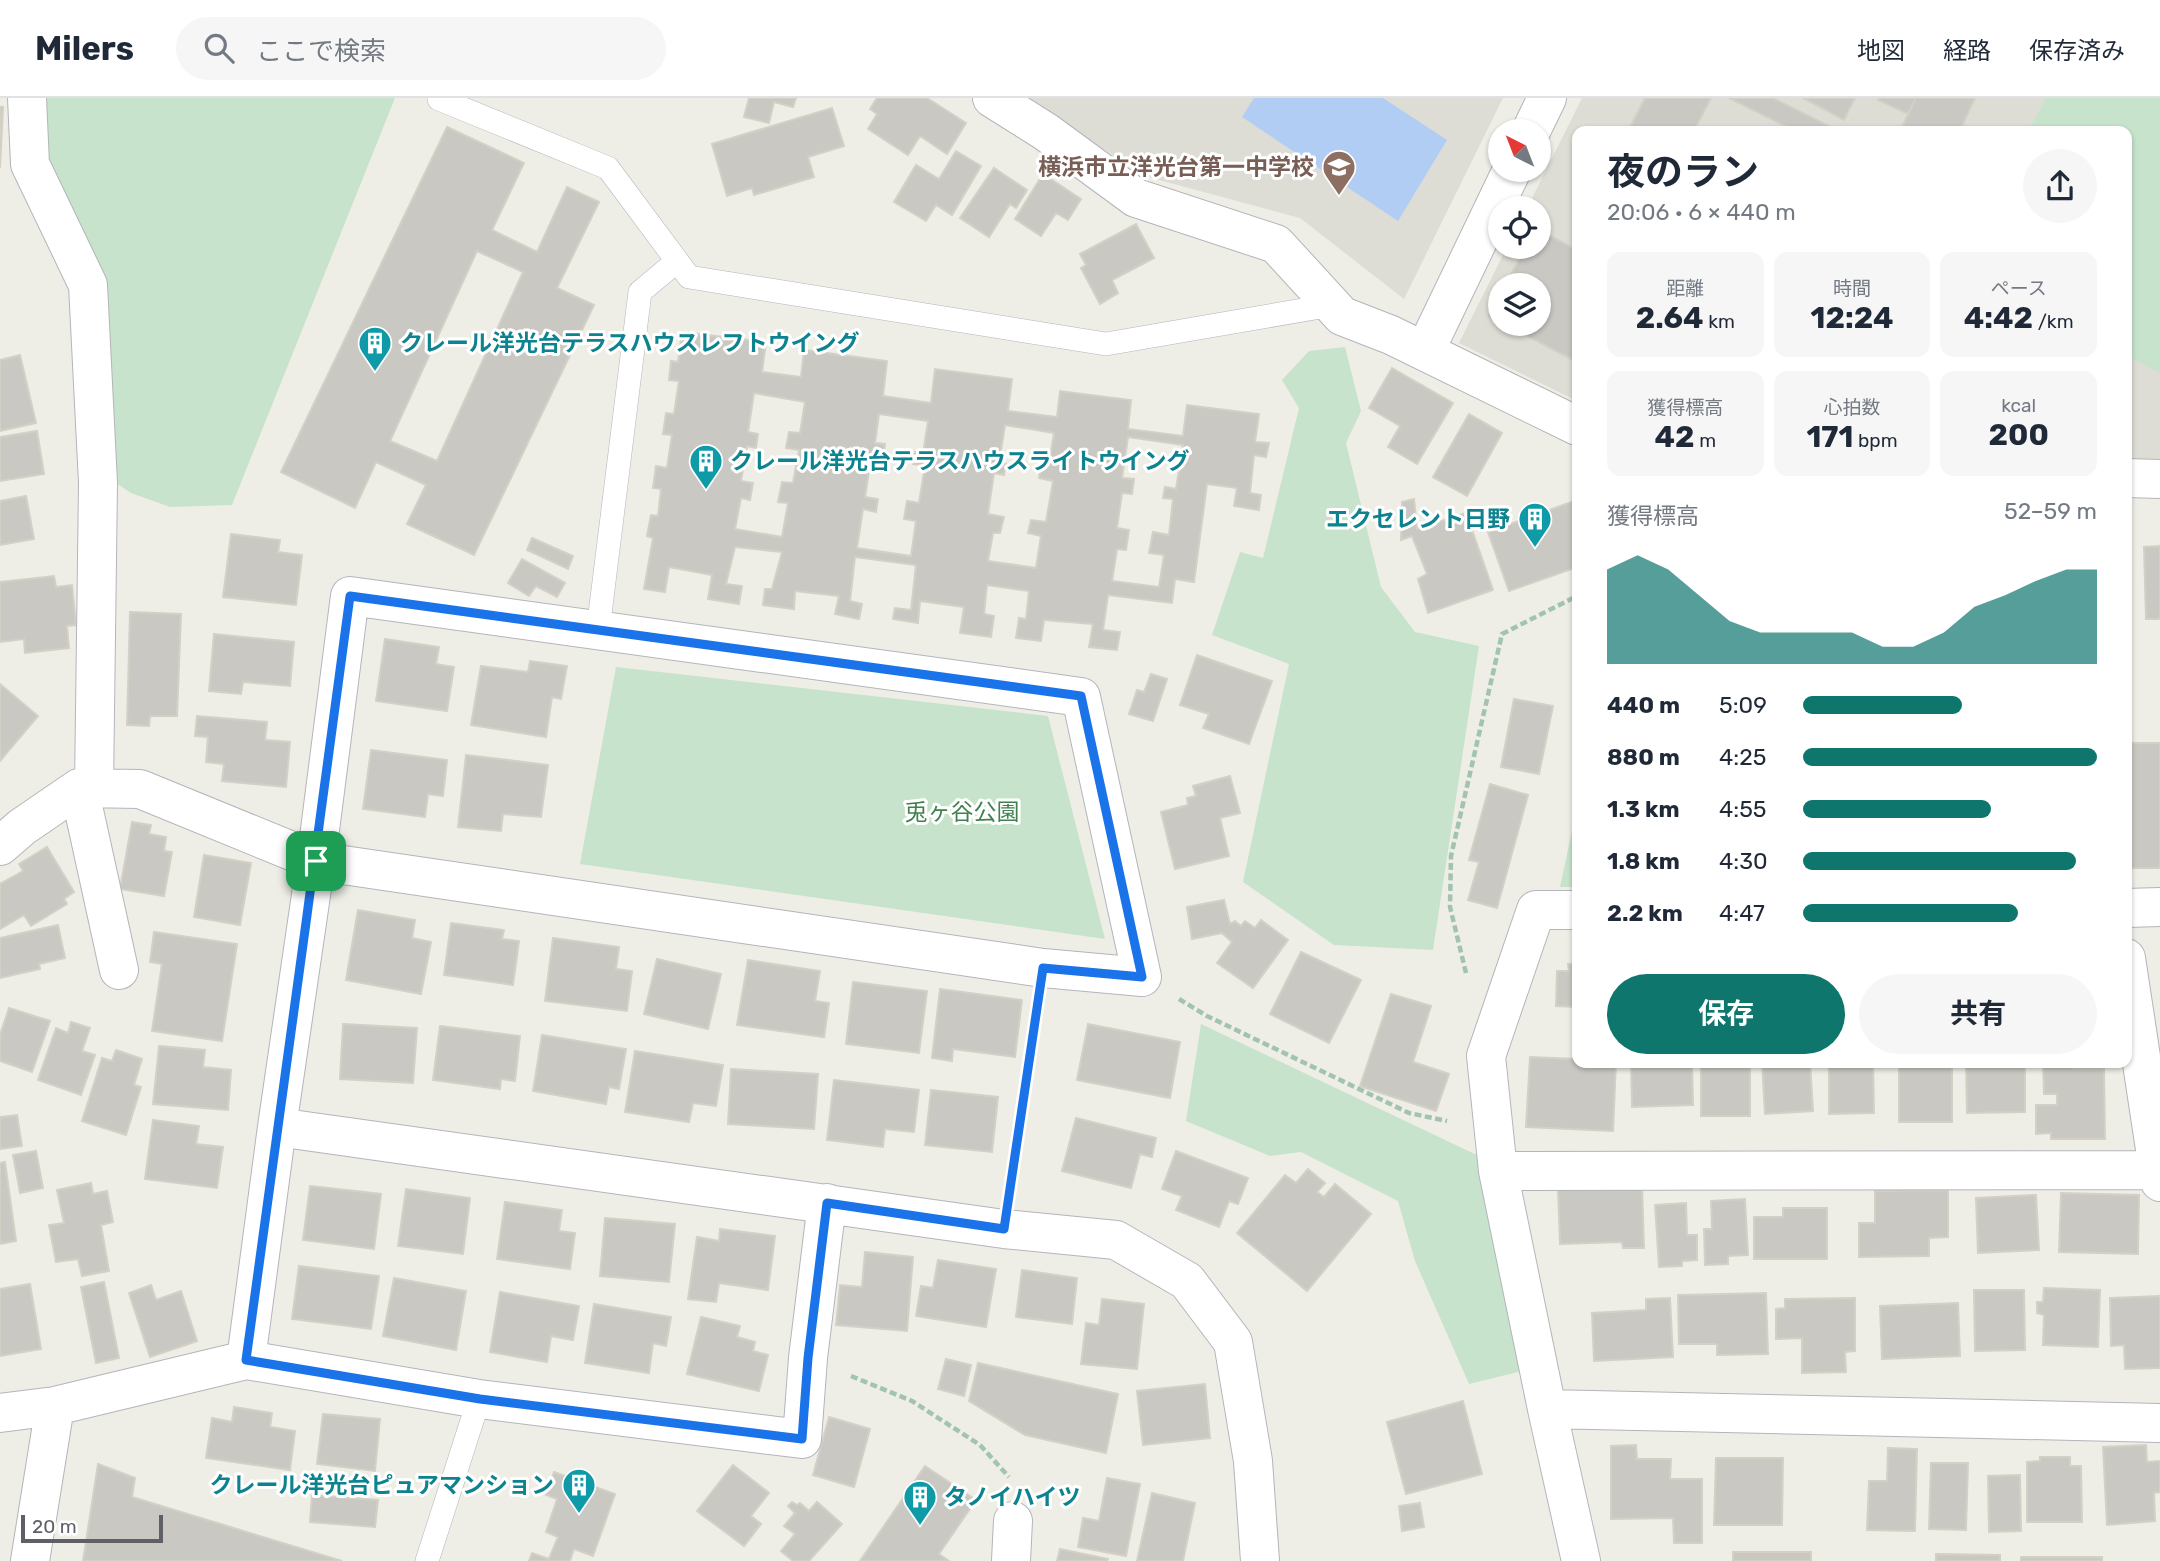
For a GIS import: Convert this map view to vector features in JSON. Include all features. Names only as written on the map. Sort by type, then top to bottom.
[{"type":"street","points":[[27,98],[30,164],[88,285],[98,483],[87,788],[119,970]]},
{"type":"street","points":[[992,98],[1046,132],[1136,198],[1276,244],[1342,316],[1424,351],[1572,424]]},
{"type":"street","points":[[1537,119],[1547,98]]},
{"type":"street","points":[[1424,351],[1506,182]]},
{"type":"street","points":[[2132,478],[2160,479]]},
{"type":"street","points":[[0,846],[22,827],[87,788],[140,789],[316,861],[1043,968],[1142,977],[1081,696],[350,596],[316,861],[246,1360]]},
{"type":"street","points":[[2132,908],[2160,907]]},
{"type":"street","points":[[1572,910],[1536,910],[1486,1056],[1498,1171],[1581,1561]]},
{"type":"street","points":[[1498,1171],[2159,1174],[2132,997]]},
{"type":"street","points":[[277,1127],[1004,1229],[1116,1240],[1187,1281],[1233,1342],[1253,1461],[1260,1561]]},
{"type":"street","points":[[0,1413],[55,1406],[246,1360],[480,1399],[802,1439],[808,1358],[827,1203]]},
{"type":"street","points":[[30,1561],[55,1406]]},
{"type":"street","points":[[1547,1409],[2160,1423]]},
{"type":"street","points":[[1011,1561],[1013,1521]]},
{"type":"lane","points":[[439,99],[608,169],[689,278],[1106,344],[1332,305]]},
{"type":"lane","points":[[598,630],[640,292],[676,262]]},
{"type":"lane","points":[[427,1561],[480,1399]]},
{"type":"path","points":[[1466,975],[1450,907],[1451,856],[1502,634],[1572,599]]},
{"type":"path","points":[[1004,1229],[1043,968]]},
{"type":"path","points":[[1142,977],[1207,1016],[1409,1113],[1494,1132]]},
{"type":"path","points":[[808,1358],[912,1401],[980,1445],[1013,1483],[1013,1521]]},
{"type":"shaded area","name":"横浜市立洋光台第一中学校","points":[[1022,98],[1503,98],[1493,119],[1488,119],[1488,128],[1404,299],[1300,218],[1148,177]]},
{"type":"shaded area","points":[[1582,98],[2160,98],[2160,463],[2132,462],[2132,126],[1572,126],[1572,399],[1459,343],[1488,285],[1488,336],[1551,336],[1551,273],[1494,273],[1501,259],[1551,259],[1551,196],[1533,196],[1540,182],[1551,182],[1551,160]]},
{"type":"green space","points":[[46,98],[395,98],[232,505],[170,507],[131,493],[116,483],[48,164]]},
{"type":"green space","points":[[2046,98],[2160,98],[2160,373],[2132,358],[2132,126],[2031,126]]},
{"type":"green space","points":[[1345,347],[1361,411],[1346,443],[1381,587],[1415,632],[1479,646],[1433,950],[1334,945],[1243,882],[1289,664],[1212,635],[1240,552],[1263,558],[1299,408],[1282,380],[1309,351]]},
{"type":"green space","name":"兎ヶ谷公園","points":[[616,667],[1048,716],[1105,939],[580,864]]},
{"type":"green space","points":[[1572,831],[1572,887],[1560,887]]},
{"type":"green space","points":[[1201,1024],[1481,1157],[1526,1370],[1469,1384],[1415,1261],[1398,1201],[1301,1152],[1270,1156],[1186,1121]]},
{"type":"water","points":[[1254,98],[1383,98],[1447,140],[1398,221],[1242,117]]},
{"type":"building","points":[[749,98],[796,98],[793,107],[774,102],[769,123],[744,117]]},
{"type":"building","points":[[877,98],[927,98],[966,123],[947,154],[920,136],[908,155],[868,129],[877,114],[870,109]]},
{"type":"building","points":[[1645,98],[1711,98],[1697,126],[1631,126]]},
{"type":"building","points":[[1729,98],[1773,98],[1829,126],[1785,126]]},
{"type":"building","points":[[1803,98],[1855,98],[1844,120]]},
{"type":"building","points":[[1916,98],[1908,114],[1878,100]]},
{"type":"building","points":[[1916,98],[1975,98],[1962,126],[1902,126]]},
{"type":"building","points":[[0,107],[3,107],[0,168]]},
{"type":"building","points":[[832,108],[844,146],[808,157],[814,177],[754,195],[752,188],[727,196],[712,144]]},
{"type":"building","name":"クレール洋光台テラスハウスレフトウイング","points":[[447,127],[524,163],[492,230],[537,252],[567,187],[599,202],[557,288],[594,305],[474,555],[407,524],[426,485],[376,462],[355,508],[281,472]],"holes":[[[477,251],[523,272],[437,461],[390,441]]]},
{"type":"building","points":[[956,151],[981,166],[952,215],[936,205],[926,221],[894,202],[916,165],[939,179]]},
{"type":"building","points":[[994,168],[1027,190],[1016,208],[1010,204],[989,237],[960,218]]},
{"type":"building","points":[[1043,174],[1081,199],[1068,220],[1056,213],[1041,236],[1015,219]]},
{"type":"building","points":[[1136,224],[1154,258],[1112,280],[1118,293],[1100,304],[1081,268],[1086,265],[1080,254]]},
{"type":"building","points":[[1551,236],[1572,247],[1572,359],[1527,336],[1551,336],[1551,273],[1512,273],[1519,259],[1551,259]]},
{"type":"building","name":"クレール洋光台テラスハウスライトウイング","points":[[682,332],[766,342],[762,372],[801,377],[804,350],[887,361],[883,396],[931,403],[935,369],[1012,379],[1008,411],[1057,417],[1060,391],[1131,400],[1128,429],[1183,436],[1187,405],[1259,414],[1255,442],[1269,443],[1266,457],[1254,455],[1250,493],[1261,495],[1259,510],[1234,506],[1237,488],[1207,484],[1194,582],[1175,579],[1172,603],[1108,595],[1103,630],[1120,632],[1117,650],[1089,647],[1093,624],[1044,620],[1041,641],[1016,638],[1019,618],[1026,619],[1029,591],[987,585],[984,614],[994,616],[991,637],[960,633],[964,607],[920,601],[918,623],[893,619],[895,608],[911,610],[916,565],[855,557],[850,601],[862,604],[859,619],[835,614],[839,596],[795,591],[794,609],[763,605],[765,589],[772,589],[782,552],[735,547],[726,584],[742,586],[739,604],[708,599],[712,575],[669,567],[665,592],[644,589],[653,538],[647,536],[651,515],[658,516],[661,489],[653,488],[656,466],[667,468],[672,435],[663,434],[666,413],[674,414],[679,381],[669,380],[671,361],[678,362]],"holes":[[[754,393],[805,402],[800,433],[789,432],[786,448],[799,450],[793,483],[782,482],[778,502],[788,503],[782,537],[735,529],[741,498],[750,500],[753,483],[741,481],[747,446],[756,448],[758,434],[748,432]],[[879,414],[928,421],[923,454],[915,452],[913,464],[925,466],[919,503],[907,501],[904,519],[916,521],[911,556],[857,548],[863,509],[876,512],[878,499],[865,497],[871,458],[883,460],[885,444],[875,443]],[[1005,425],[1054,433],[1049,464],[1041,463],[1039,478],[1053,481],[1046,522],[1031,520],[1028,533],[1041,536],[1036,568],[988,561],[993,533],[1000,533],[1004,517],[988,514],[994,473],[1004,475],[1006,464],[999,463]],[[1128,437],[1183,445],[1176,489],[1165,487],[1163,498],[1173,499],[1169,535],[1153,532],[1149,553],[1164,555],[1159,587],[1112,581],[1117,549],[1126,550],[1129,530],[1117,528],[1122,493],[1132,494],[1134,479],[1122,478]]]},
{"type":"building","points":[[20,355],[36,423],[0,431],[0,360]]},
{"type":"building","points":[[1392,368],[1453,403],[1417,464],[1388,447],[1400,426],[1369,408]]},
{"type":"building","points":[[1469,414],[1502,433],[1467,496],[1433,477]]},
{"type":"building","points":[[37,431],[44,474],[0,481],[0,437]]},
{"type":"building","points":[[26,496],[34,539],[0,545],[0,501]]},
{"type":"building","points":[[1414,499],[1417,529],[1466,513],[1493,590],[1428,613],[1418,579],[1427,574],[1412,536],[1401,540],[1402,502]]},
{"type":"building","name":"エクセレント日野","points":[[1572,502],[1572,569],[1509,591],[1488,532]]},
{"type":"building","points":[[231,534],[280,540],[278,552],[302,555],[296,605],[223,597]]},
{"type":"building","points":[[532,538],[573,556],[568,569],[527,550]]},
{"type":"building","points":[[2160,546],[2160,619],[2146,619],[2144,547]]},
{"type":"building","points":[[522,559],[565,583],[557,597],[536,586],[529,596],[508,583]]},
{"type":"building","points":[[54,576],[56,587],[72,585],[76,625],[67,626],[69,648],[25,653],[24,639],[0,642],[0,582]]},
{"type":"building","points":[[130,612],[181,614],[177,716],[150,716],[149,726],[127,725]]},
{"type":"building","points":[[214,634],[294,642],[290,686],[243,682],[241,694],[209,691]]},
{"type":"building","points":[[385,639],[439,647],[436,664],[454,667],[447,711],[376,701]]},
{"type":"building","points":[[1197,655],[1272,681],[1249,744],[1203,728],[1209,714],[1180,705]]},
{"type":"building","points":[[530,661],[567,666],[561,699],[552,697],[546,737],[471,725],[481,666],[528,672]]},
{"type":"building","points":[[1151,674],[1167,679],[1153,721],[1129,714],[1137,690],[1144,692]]},
{"type":"building","points":[[0,684],[38,716],[0,761]]},
{"type":"building","points":[[1514,699],[1553,706],[1539,774],[1501,767]]},
{"type":"building","points":[[197,716],[267,722],[265,740],[290,742],[286,787],[222,781],[224,764],[206,762],[208,737],[195,736]]},
{"type":"building","points":[[2132,743],[2160,743],[2160,868],[2132,868]]},
{"type":"building","points":[[371,750],[447,760],[443,796],[428,794],[425,817],[363,809]]},
{"type":"building","points":[[466,755],[548,765],[541,817],[503,814],[501,831],[458,827]]},
{"type":"building","points":[[1230,776],[1240,813],[1220,818],[1229,856],[1175,869],[1161,812],[1188,805],[1187,798],[1196,796],[1193,786]]},
{"type":"building","points":[[1490,784],[1528,795],[1497,908],[1468,900],[1479,862],[1469,860]]},
{"type":"building","points":[[132,822],[151,825],[149,834],[166,837],[164,851],[172,852],[164,896],[120,889]]},
{"type":"building","points":[[47,847],[74,892],[64,899],[67,904],[31,926],[24,915],[0,929],[0,884],[23,871],[19,864]]},
{"type":"building","points":[[204,855],[251,863],[240,925],[194,917]]},
{"type":"building","points":[[1224,900],[1230,924],[1235,921],[1241,926],[1245,921],[1255,928],[1261,920],[1288,940],[1253,988],[1217,963],[1232,942],[1222,933],[1192,939],[1187,907]]},
{"type":"building","points":[[358,910],[415,920],[412,938],[431,942],[421,994],[346,980]]},
{"type":"building","points":[[451,923],[504,930],[502,939],[519,941],[513,985],[444,975]]},
{"type":"building","points":[[58,925],[65,958],[39,964],[40,969],[0,978],[0,938]]},
{"type":"building","points":[[154,932],[237,944],[222,1041],[152,1031],[162,964],[150,962]]},
{"type":"building","points":[[553,938],[619,947],[616,969],[632,971],[627,1011],[545,1001]]},
{"type":"building","points":[[1301,952],[1361,980],[1329,1043],[1270,1014]]},
{"type":"building","points":[[657,959],[721,974],[708,1029],[644,1014]]},
{"type":"building","points":[[748,960],[820,971],[815,1001],[829,1003],[824,1037],[737,1025]]},
{"type":"building","points":[[1568,964],[1572,964],[1572,1007],[1556,1006],[1557,971],[1569,971]]},
{"type":"building","points":[[853,982],[927,991],[919,1053],[846,1044]]},
{"type":"building","points":[[940,989],[1022,1000],[1015,1057],[953,1049],[952,1061],[932,1058]]},
{"type":"building","points":[[1391,994],[1431,1006],[1413,1062],[1449,1074],[1436,1111],[1360,1086]]},
{"type":"building","points":[[9,1008],[50,1021],[32,1072],[0,1061],[0,1035]]},
{"type":"building","points":[[71,1022],[90,1028],[82,1051],[95,1055],[81,1095],[38,1080],[56,1028],[68,1033]]},
{"type":"building","points":[[343,1024],[417,1028],[413,1083],[340,1079]]},
{"type":"building","points":[[1088,1024],[1180,1042],[1170,1098],[1077,1080]]},
{"type":"building","points":[[440,1026],[520,1036],[515,1081],[501,1079],[500,1089],[433,1080]]},
{"type":"building","points":[[542,1035],[626,1049],[619,1089],[609,1087],[606,1104],[533,1091]]},
{"type":"building","points":[[159,1046],[205,1050],[203,1067],[231,1070],[228,1110],[153,1104]]},
{"type":"building","points":[[116,1050],[142,1059],[134,1085],[141,1087],[126,1135],[82,1121],[102,1058],[112,1061]]},
{"type":"building","points":[[635,1051],[723,1065],[716,1106],[693,1103],[689,1122],[625,1112]]},
{"type":"building","points":[[1530,1057],[1572,1059],[1572,1068],[1616,1068],[1613,1131],[1526,1127]]},
{"type":"building","points":[[1631,1068],[1692,1068],[1693,1105],[1632,1107]]},
{"type":"building","points":[[1701,1068],[1750,1068],[1750,1116],[1701,1116]]},
{"type":"building","points":[[1762,1068],[1810,1068],[1813,1111],[1765,1114]]},
{"type":"building","points":[[1829,1068],[1873,1068],[1874,1113],[1829,1114]]},
{"type":"building","points":[[1899,1068],[1952,1068],[1952,1122],[1899,1122]]},
{"type":"building","points":[[1966,1068],[2025,1068],[2025,1112],[1967,1113]]},
{"type":"building","points":[[2043,1068],[2104,1069],[2105,1139],[2051,1139],[2051,1133],[2036,1134],[2036,1105],[2057,1105],[2057,1094],[2044,1094]]},
{"type":"building","points":[[731,1069],[818,1074],[814,1129],[728,1124]]},
{"type":"building","points":[[834,1080],[919,1090],[914,1132],[885,1129],[883,1147],[827,1140]]},
{"type":"building","points":[[931,1090],[998,1097],[992,1152],[925,1145]]},
{"type":"building","points":[[17,1115],[22,1146],[0,1149],[0,1117]]},
{"type":"building","points":[[1076,1118],[1156,1138],[1152,1157],[1140,1154],[1131,1188],[1062,1171]]},
{"type":"building","points":[[153,1120],[199,1126],[196,1144],[223,1147],[217,1188],[145,1179]]},
{"type":"building","points":[[36,1151],[43,1188],[20,1193],[13,1155]]},
{"type":"building","points":[[1176,1151],[1248,1178],[1238,1204],[1229,1201],[1219,1227],[1176,1210],[1182,1196],[1162,1189]]},
{"type":"building","points":[[5,1162],[16,1241],[0,1244],[0,1163]]},
{"type":"building","points":[[1308,1169],[1325,1183],[1317,1192],[1324,1197],[1335,1184],[1371,1214],[1307,1291],[1237,1233],[1285,1175],[1296,1183]]},
{"type":"building","points":[[91,1183],[93,1194],[107,1191],[113,1222],[101,1225],[109,1271],[82,1276],[78,1259],[56,1262],[49,1225],[64,1223],[57,1190]]},
{"type":"building","points":[[310,1186],[381,1194],[374,1249],[303,1240]]},
{"type":"building","points":[[1642,1186],[1644,1248],[1623,1248],[1622,1242],[1560,1244],[1558,1189]]},
{"type":"building","points":[[406,1189],[470,1198],[463,1254],[398,1246]]},
{"type":"building","points":[[1948,1190],[1948,1237],[1929,1238],[1929,1256],[1859,1257],[1859,1223],[1875,1223],[1875,1191]]},
{"type":"building","points":[[2061,1193],[2139,1195],[2138,1254],[2059,1252]]},
{"type":"building","points":[[2036,1195],[2039,1250],[1978,1253],[1976,1198]]},
{"type":"building","points":[[1745,1199],[1748,1255],[1728,1256],[1728,1264],[1705,1265],[1704,1229],[1712,1229],[1711,1201]]},
{"type":"building","points":[[505,1202],[562,1210],[559,1231],[575,1233],[570,1269],[497,1259]]},
{"type":"building","points":[[1686,1203],[1687,1235],[1697,1235],[1697,1260],[1682,1261],[1682,1266],[1659,1267],[1655,1205]]},
{"type":"building","points":[[1783,1208],[1827,1208],[1827,1259],[1754,1259],[1754,1217],[1783,1217]]},
{"type":"building","points":[[605,1218],[675,1224],[669,1282],[600,1276]]},
{"type":"building","points":[[720,1229],[775,1236],[768,1290],[719,1283],[716,1302],[688,1299],[697,1237],[719,1241]]},
{"type":"building","points":[[865,1252],[913,1257],[907,1331],[836,1325],[840,1285],[862,1287]]},
{"type":"building","points":[[938,1260],[996,1269],[986,1327],[916,1316],[921,1286],[933,1288]]},
{"type":"building","points":[[299,1266],[379,1276],[371,1329],[292,1319]]},
{"type":"building","points":[[1022,1270],[1077,1278],[1072,1324],[1016,1317]]},
{"type":"building","points":[[394,1278],[466,1291],[456,1350],[383,1336]]},
{"type":"building","points":[[104,1282],[119,1358],[96,1363],[81,1287]]},
{"type":"building","points":[[30,1284],[41,1349],[0,1356],[0,1289]]},
{"type":"building","points":[[151,1285],[156,1300],[181,1291],[197,1341],[150,1357],[129,1293]]},
{"type":"building","points":[[2044,1288],[2100,1290],[2098,1347],[2043,1345],[2044,1315],[2037,1313],[2037,1302],[2043,1302]]},
{"type":"building","points":[[1974,1290],[2024,1290],[2025,1350],[1975,1351]]},
{"type":"building","points":[[500,1292],[579,1306],[573,1340],[551,1336],[547,1362],[490,1352]]},
{"type":"building","points":[[1766,1293],[1768,1354],[1717,1355],[1717,1344],[1679,1344],[1678,1295]]},
{"type":"building","points":[[2160,1296],[2160,1368],[2125,1369],[2124,1345],[2111,1346],[2110,1298]]},
{"type":"building","points":[[1670,1298],[1673,1357],[1594,1361],[1592,1313],[1646,1310],[1646,1299]]},
{"type":"building","points":[[1855,1298],[1855,1351],[1845,1352],[1846,1372],[1802,1373],[1802,1338],[1776,1339],[1776,1309],[1785,1308],[1785,1299]]},
{"type":"building","points":[[1102,1299],[1144,1304],[1137,1369],[1081,1364],[1086,1323],[1099,1325]]},
{"type":"building","points":[[1958,1303],[1960,1356],[1882,1359],[1880,1306]]},
{"type":"building","points":[[594,1304],[671,1317],[666,1346],[653,1343],[649,1373],[585,1363]]},
{"type":"building","points":[[701,1317],[740,1326],[737,1337],[755,1342],[753,1351],[768,1355],[759,1391],[687,1374]]},
{"type":"building","points":[[946,1359],[971,1365],[964,1396],[938,1389]]},
{"type":"building","points":[[978,1363],[1118,1394],[1106,1453],[1025,1435],[969,1401]]},
{"type":"building","points":[[1205,1384],[1210,1438],[1143,1445],[1137,1391]]},
{"type":"building","points":[[1463,1401],[1482,1474],[1406,1494],[1387,1422]]},
{"type":"building","points":[[234,1407],[272,1413],[270,1427],[295,1431],[290,1470],[206,1458],[212,1418],[232,1422]]},
{"type":"building","points":[[323,1414],[380,1419],[375,1471],[317,1464]]},
{"type":"building","points":[[829,1417],[870,1429],[854,1487],[813,1475]]},
{"type":"building","points":[[1636,1445],[1637,1459],[1671,1459],[1670,1479],[1702,1479],[1702,1543],[1674,1543],[1673,1518],[1611,1519],[1611,1446]]},
{"type":"building","points":[[2146,1445],[2147,1462],[2160,1461],[2160,1492],[2154,1493],[2155,1521],[2107,1525],[2103,1447]]},
{"type":"building","points":[[1888,1448],[1917,1449],[1915,1531],[1867,1530],[1869,1481],[1887,1481]]},
{"type":"building","points":[[2040,1457],[2070,1457],[2070,1466],[2081,1466],[2082,1522],[2027,1522],[2027,1462],[2040,1461]]},
{"type":"building","points":[[1716,1458],[1783,1458],[1782,1525],[1714,1525]]},
{"type":"building","points":[[1931,1463],[1968,1463],[1966,1530],[1929,1529]]},
{"type":"building","points":[[98,1464],[135,1478],[132,1497],[342,1561],[83,1561]]},
{"type":"building","points":[[733,1465],[769,1493],[751,1516],[761,1524],[744,1546],[697,1511]]},
{"type":"building","name":"タノイハイツ","points":[[925,1466],[976,1500],[939,1554],[949,1561],[860,1561]]},
{"type":"building","name":"クレール洋光台ピュアマンション","points":[[554,1472],[615,1494],[593,1556],[574,1549],[570,1561],[529,1561],[532,1553],[549,1559],[558,1537],[546,1532],[557,1499],[546,1495]]},
{"type":"building","points":[[2020,1475],[2021,1531],[1989,1532],[1988,1476]]},
{"type":"building","points":[[1107,1478],[1140,1484],[1126,1556],[1078,1547],[1083,1518],[1099,1521]]},
{"type":"building","points":[[1152,1493],[1195,1503],[1183,1561],[1137,1561]]},
{"type":"building","points":[[312,1495],[378,1500],[375,1527],[310,1522]]},
{"type":"building","points":[[792,1502],[797,1505],[800,1503],[809,1511],[817,1502],[842,1524],[809,1561],[793,1561],[781,1551],[795,1534],[784,1526],[795,1513],[788,1506]]},
{"type":"building","points":[[1420,1503],[1424,1527],[1402,1531],[1399,1506]]},
{"type":"building","points":[[1060,1549],[1108,1559],[1057,1561]]},
{"type":"building","points":[[1733,1552],[1811,1552],[1811,1561],[1733,1561]]},
{"type":"building","points":[[1936,1554],[2000,1555],[2000,1561],[1936,1561]]},
{"type":"building","points":[[2021,1557],[2102,1557],[2102,1561],[2021,1561]]},
{"type":"place","name":"横浜市立洋光台第一中学校","points":[[1339,197]]},
{"type":"place","name":"クレール洋光台テラスハウスレフトウイング","points":[[375,373]]},
{"type":"place","name":"クレール洋光台テラスハウスライトウイング","points":[[706,491]]},
{"type":"place","name":"エクセレント日野","points":[[1535,549]]},
{"type":"place","name":"クレール洋光台ピュアマンション","points":[[579,1515]]},
{"type":"place","name":"タノイハイツ","points":[[920,1527]]},
{"type":"route","points":[[350,596],[1081,696],[1142,977],[1043,968],[1004,1229],[827,1203],[808,1358],[802,1439],[480,1399],[246,1360],[316,861],[350,596]]}]
